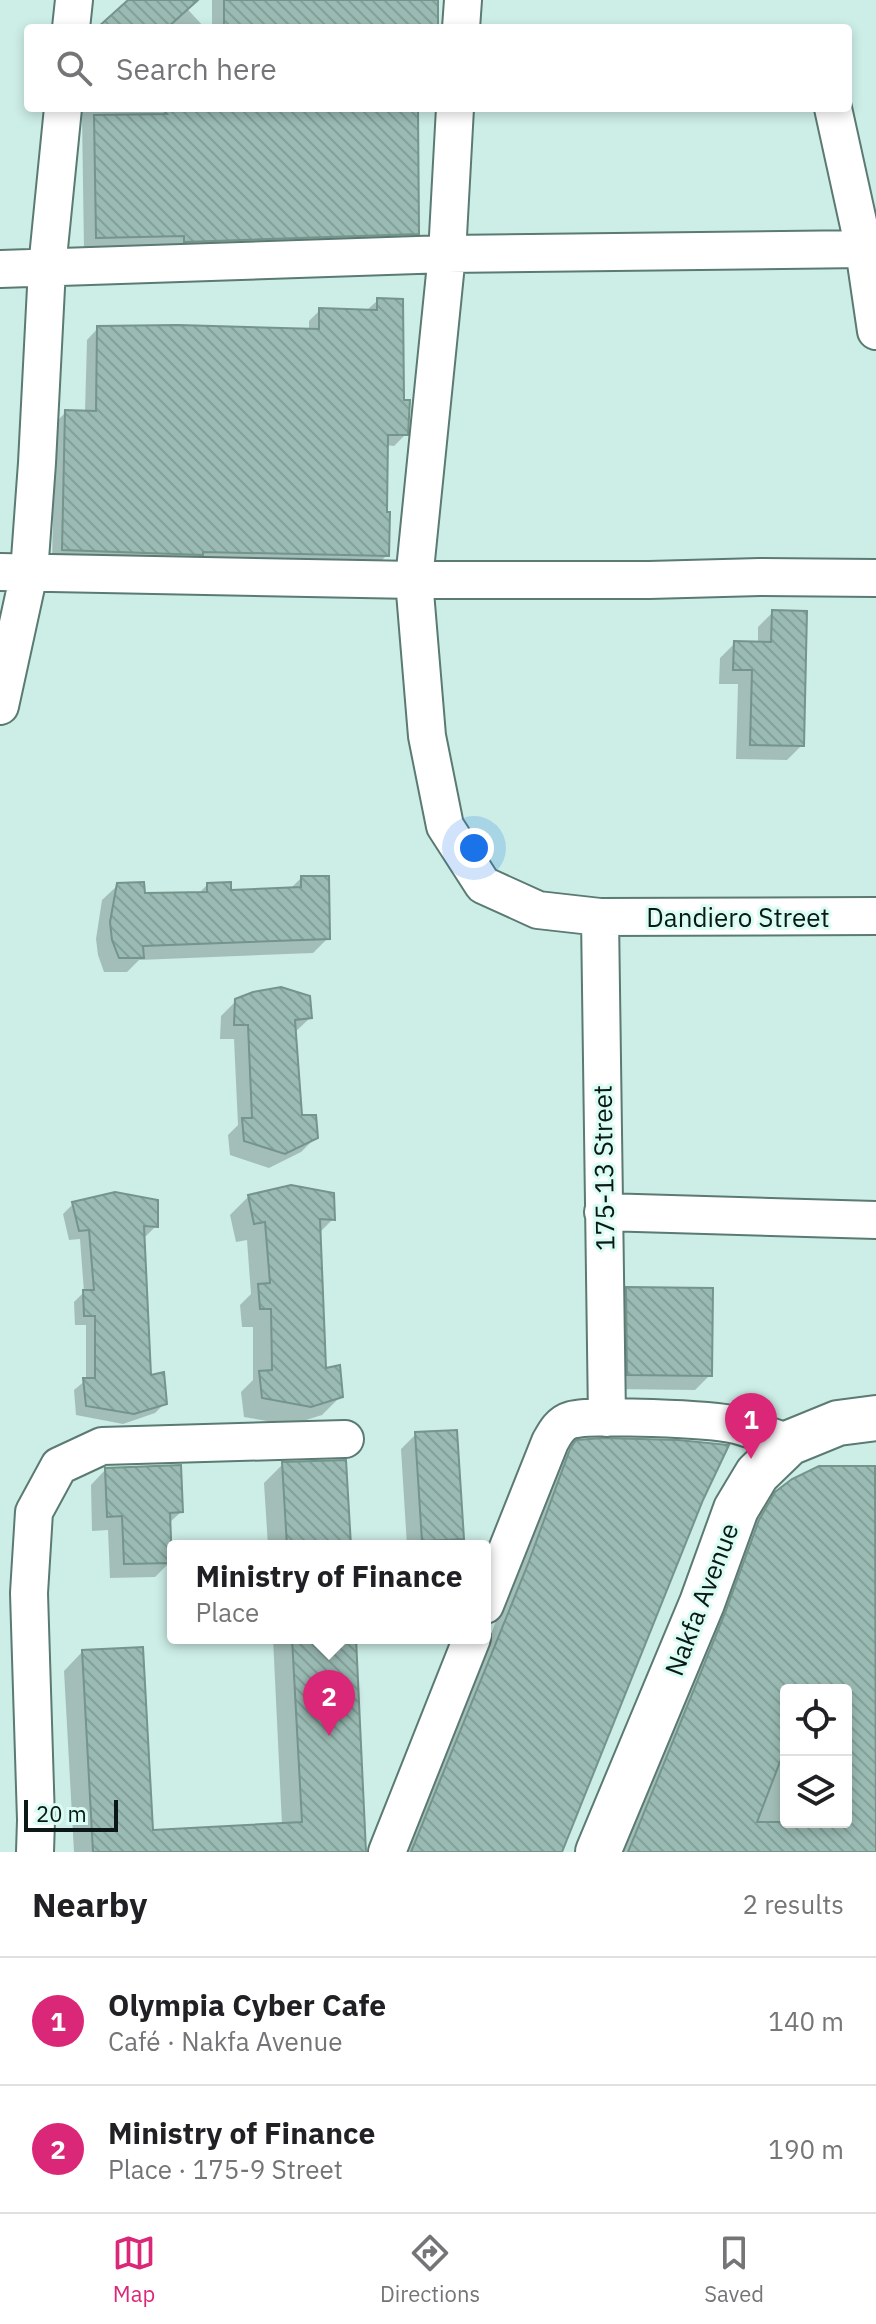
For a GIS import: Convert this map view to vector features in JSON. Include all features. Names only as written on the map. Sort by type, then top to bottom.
[{"type":"main road","name":"Nakfa Avenue","points":[[598,1852],[702,1603],[736,1509],[757,1474],[789,1443],[838,1423],[876,1418]]},
{"type":"street","points":[[71,24],[74,0]]},
{"type":"street","points":[[461,24],[463,0]]},
{"type":"street","points":[[0,706],[14,572],[37,463],[47,268],[63,112]]},
{"type":"street","name":"Dandiero Street","points":[[455,112],[447,254],[414,580],[427,736],[445,826],[483,885],[538,910],[600,917],[876,916]]},
{"type":"street","points":[[834,112],[864,249],[876,331]]},
{"type":"street","points":[[0,269],[447,254],[864,249]]},
{"type":"street","points":[[14,572],[414,580],[876,578]]},
{"type":"street","name":"175-13 Street","points":[[600,917],[607,1418]]},
{"type":"street","points":[[603,1212],[876,1220]]},
{"type":"street","points":[[491,1590],[550,1442],[558,1429],[570,1420],[607,1418],[735,1425],[789,1443]]},
{"type":"street","points":[[35,1852],[29,1593],[34,1512],[59,1466],[102,1446],[345,1439]]},
{"type":"street","points":[[387,1852],[470,1644]]},
{"type":"building","points":[[128,0],[198,0],[171,24],[101,24]]},
{"type":"building","points":[[224,0],[438,0],[438,24],[224,24]]},
{"type":"building","points":[[165,112],[418,112],[419,234],[184,242],[184,236],[96,238],[94,115],[167,114]]},
{"type":"building","points":[[377,298],[403,299],[404,400],[410,400],[408,435],[388,435],[389,556],[203,552],[203,555],[62,550],[65,410],[96,411],[97,326],[319,329],[319,308],[377,310]]},
{"type":"building","points":[[772,610],[807,611],[804,746],[750,745],[752,670],[733,670],[734,641],[771,642]]},
{"type":"building","points":[[301,876],[329,876],[330,939],[143,946],[144,958],[119,958],[112,940],[110,922],[117,883],[144,882],[145,893],[207,892],[207,883],[231,882],[231,890],[301,887]]},
{"type":"building","points":[[281,987],[310,996],[312,1018],[295,1020],[302,1115],[316,1115],[318,1138],[285,1154],[244,1141],[242,1118],[252,1118],[248,1025],[234,1025],[235,999]]},
{"type":"building","points":[[291,1185],[334,1193],[335,1220],[320,1219],[326,1368],[340,1365],[343,1397],[311,1407],[262,1398],[259,1371],[272,1370],[271,1309],[260,1309],[258,1284],[270,1283],[265,1222],[254,1224],[248,1195]]},
{"type":"building","points":[[115,1192],[158,1200],[158,1227],[144,1226],[151,1375],[164,1372],[167,1404],[134,1414],[86,1406],[83,1378],[95,1378],[95,1316],[84,1316],[83,1290],[94,1290],[89,1230],[79,1231],[72,1202]]},
{"type":"building","points":[[626,1287],[713,1288],[712,1376],[627,1375]]},
{"type":"building","points":[[457,1430],[464,1539],[422,1540],[415,1432]]},
{"type":"building","points":[[603,1438],[729,1445],[703,1500],[562,1852],[411,1852],[528,1564],[570,1449],[576,1440]]},
{"type":"building","points":[[346,1460],[351,1540],[287,1540],[282,1462]]},
{"type":"building","points":[[181,1465],[183,1512],[170,1513],[171,1540],[167,1540],[167,1563],[124,1564],[122,1516],[107,1517],[105,1468]]},
{"type":"building","points":[[819,1466],[875,1466],[876,1852],[628,1852],[725,1613],[759,1520],[775,1492],[792,1479]]},
{"type":"building","points":[[292,1644],[356,1644],[366,1852],[93,1852],[82,1650],[143,1647],[153,1830],[302,1822]]},
{"type":"place","name":"Olympia Cyber Cafe","points":[[751,1459]]},
{"type":"place","name":"Ministry of Finance","points":[[329,1736]]}]
